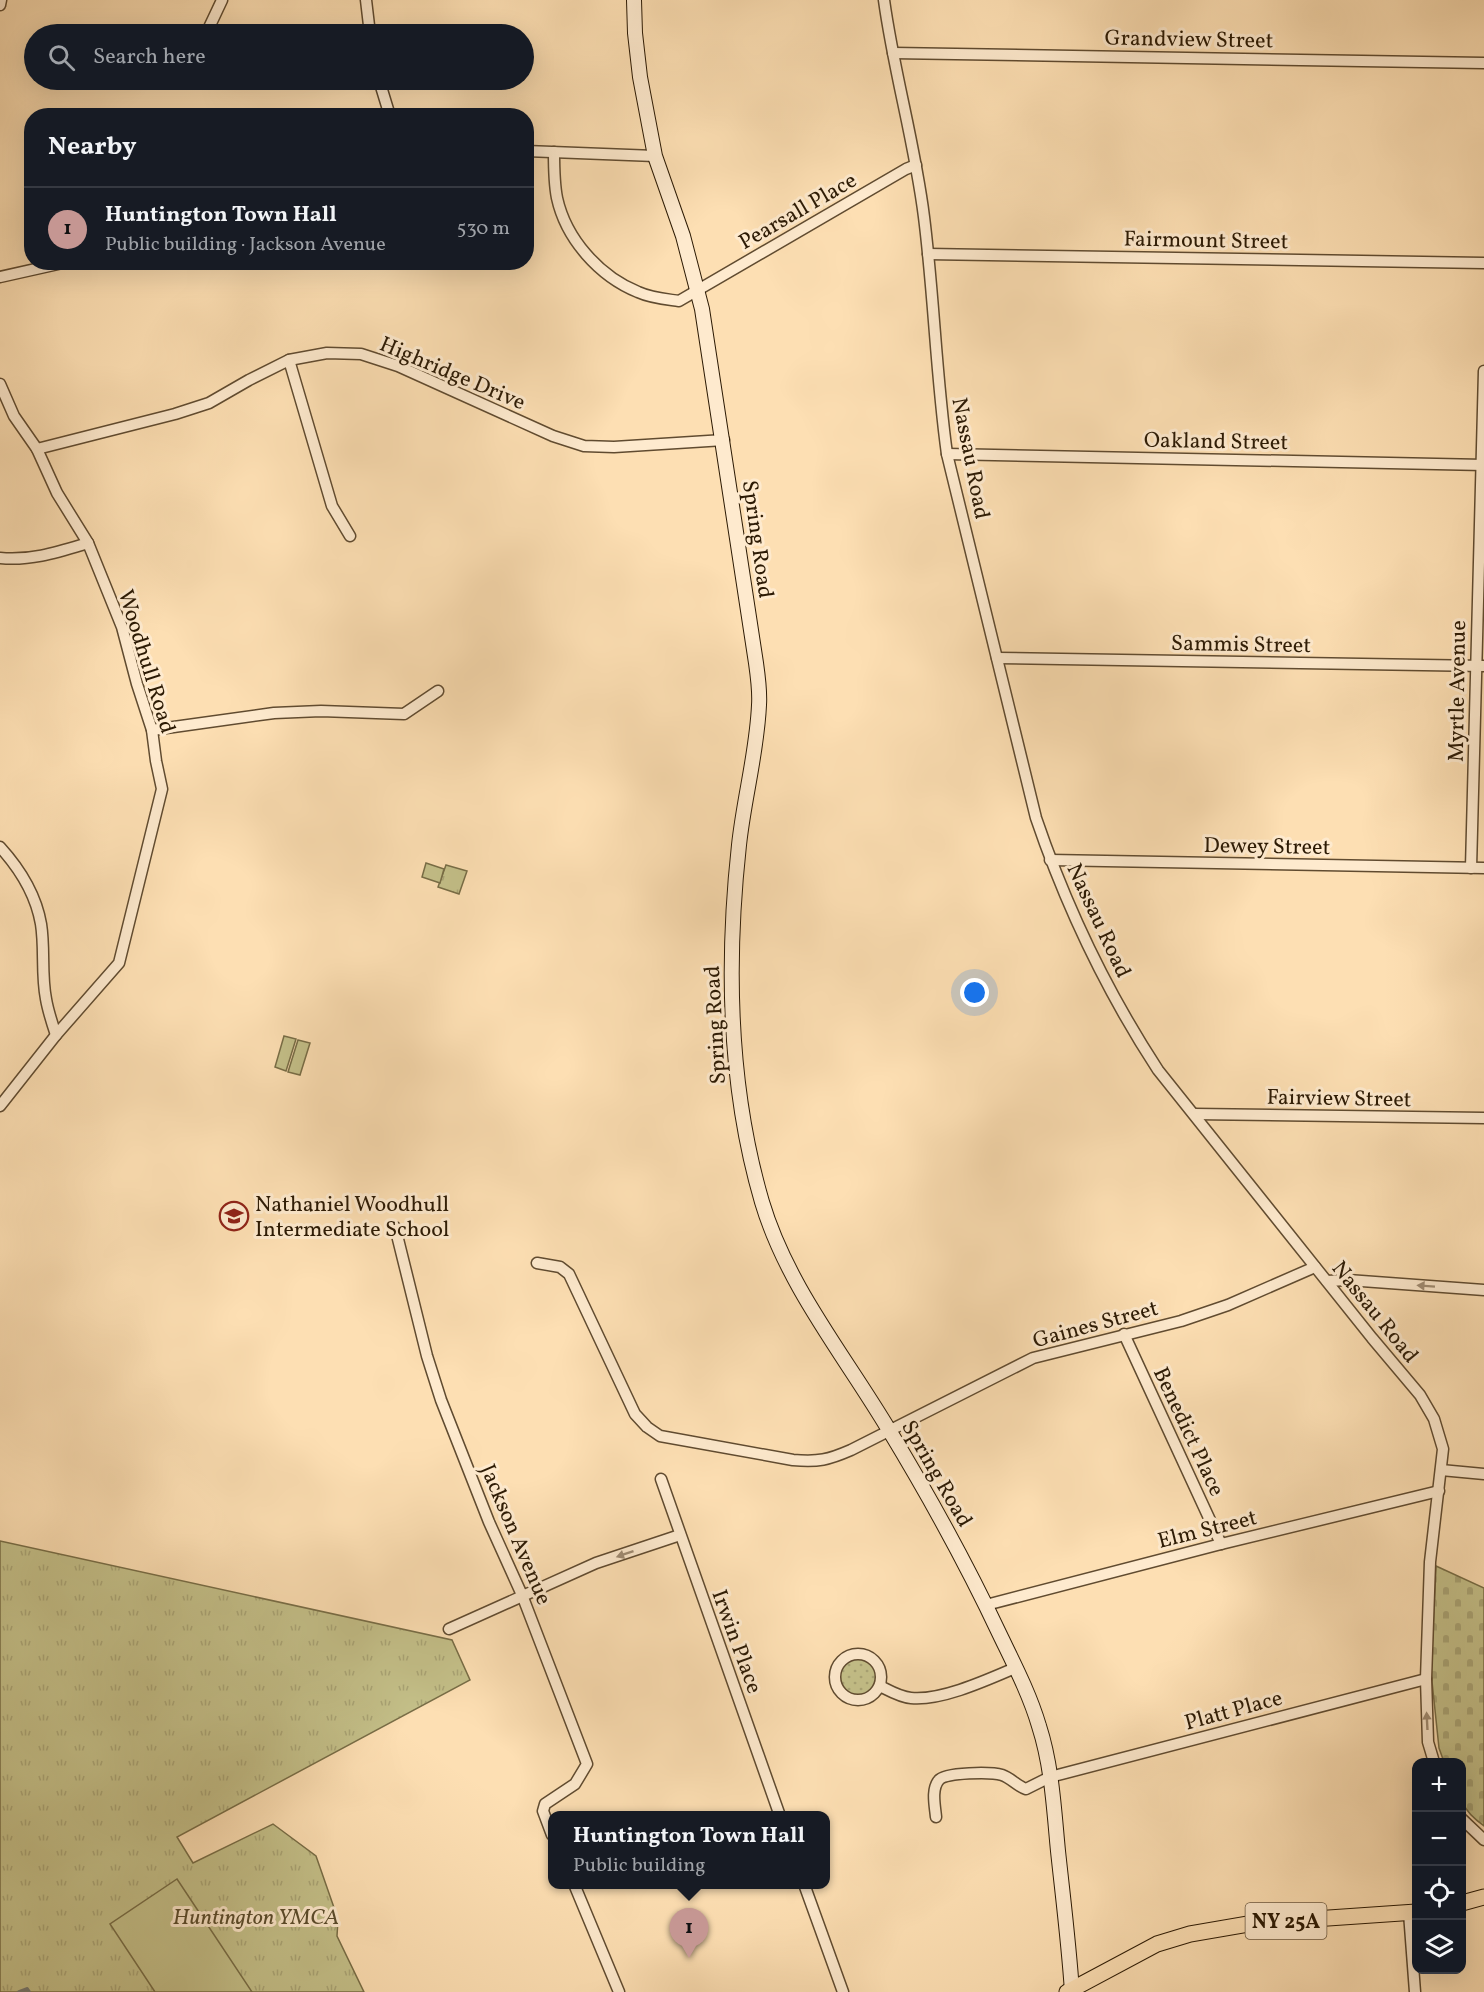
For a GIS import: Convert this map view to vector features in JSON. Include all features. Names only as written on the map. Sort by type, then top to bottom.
[{"type":"main road","name":"Spring Road","points":[[634,0],[639,66],[655,156],[683,236],[698,290],[723,440],[760,702],[754,754],[742,814],[731,946],[732,1012],[739,1094],[752,1162],[763,1205],[779,1245],[805,1296],[889,1430],[960,1555],[1016,1668],[1039,1725],[1050,1777],[1070,1991]]},
{"type":"main road","points":[[1466,1902],[1484,1897]]},
{"type":"main road","name":"NY 25A","points":[[1070,1991],[1157,1944],[1190,1934],[1254,1923],[1412,1912]]},
{"type":"street","points":[[0,4],[1,0]]},
{"type":"street","points":[[211,24],[222,0]]},
{"type":"street","points":[[366,0],[369,24]]},
{"type":"street","name":"Nassau Road","points":[[884,0],[916,165],[928,254],[940,407],[947,454],[1036,818],[1050,860],[1128,1023],[1158,1070],[1420,1395],[1434,1419],[1443,1449],[1430,1562],[1426,1679],[1428,1742],[1433,1758]]},
{"type":"street","name":"Grandview Street","points":[[893,53],[1484,63]]},
{"type":"street","points":[[382,90],[388,108]]},
{"type":"street","points":[[534,151],[655,156]]},
{"type":"street","name":"Pearsall Place","points":[[554,152],[557,198],[567,225],[583,251],[619,282],[660,299],[679,301],[916,165]]},
{"type":"street","name":"Fairmount Street","points":[[928,254],[1484,263]]},
{"type":"street","points":[[0,278],[34,270]]},
{"type":"street","name":"Highridge Drive","points":[[37,449],[209,403],[289,360],[327,353],[361,354],[398,366],[552,436],[584,446],[614,447],[723,440]]},
{"type":"street","points":[[289,360],[332,506],[350,536]]},
{"type":"street","name":"Myrtle Avenue","points":[[1470,868],[1480,666],[1484,371]]},
{"type":"street","name":"Woodhull Road","points":[[0,384],[14,416],[37,449],[57,493],[88,543],[122,627],[152,730],[162,789],[119,963],[56,1035],[0,1106]]},
{"type":"street","name":"Oakland Street","points":[[947,454],[1482,465]]},
{"type":"street","points":[[0,558],[42,556],[88,543]]},
{"type":"street","name":"Sammis Street","points":[[997,658],[1480,666]]},
{"type":"street","points":[[152,730],[274,713],[321,711],[404,714],[438,691]]},
{"type":"street","points":[[0,848],[12,860],[35,902],[41,925],[45,999],[56,1035]]},
{"type":"street","name":"Dewey Street","points":[[1050,860],[1484,868]]},
{"type":"street","name":"Fairview Street","points":[[1194,1114],[1484,1118]]},
{"type":"street","name":"Jackson Avenue","points":[[394,1227],[427,1356],[441,1400],[489,1522],[522,1595],[587,1764],[576,1784],[545,1804],[543,1811],[548,1824]]},
{"type":"street","name":"Gaines Street","points":[[537,1263],[560,1267],[569,1274],[635,1414],[647,1427],[660,1436],[793,1460],[814,1461],[829,1460],[1033,1358],[1181,1320],[1228,1305],[1315,1267]]},
{"type":"street","points":[[1327,1281],[1348,1280],[1484,1290]]},
{"type":"street","name":"Benedict Place","points":[[1124,1334],[1221,1544]]},
{"type":"street","points":[[1442,1470],[1484,1474]]},
{"type":"street","name":"Irwin Place","points":[[661,1479],[779,1811]]},
{"type":"street","name":"Elm Street","points":[[986,1605],[1221,1544],[1439,1491]]},
{"type":"street","points":[[449,1629],[597,1563],[680,1535]]},
{"type":"street","points":[[863,1654],[870,1657],[880,1668],[882,1676],[880,1686],[872,1696],[865,1700],[850,1699],[838,1690],[835,1674],[837,1667],[848,1656],[863,1654]]},
{"type":"street","points":[[880,1686],[899,1696],[927,1698],[972,1687],[1016,1668]]},
{"type":"street","name":"Platt Place","points":[[936,1817],[935,1789],[938,1781],[944,1776],[989,1773],[1005,1776],[1016,1785],[1026,1788],[1050,1777],[1426,1679]]},
{"type":"street","points":[[1466,1823],[1484,1840]]},
{"type":"street","points":[[575,1889],[620,1992]]},
{"type":"street","points":[[806,1889],[843,1992]]},
{"type":"street","points":[[1413,1920],[1415,1992]]},
{"type":"green space","points":[[426,863],[444,869],[440,883],[422,877]]},
{"type":"green space","points":[[446,865],[467,871],[459,894],[438,887]]},
{"type":"green space","points":[[284,1036],[296,1039],[286,1071],[275,1067]]},
{"type":"green space","points":[[298,1040],[310,1043],[300,1075],[288,1072]]},
{"type":"green space","name":"Huntington YMCA","points":[[0,1541],[452,1640],[470,1680],[177,1837],[193,1863],[273,1824],[316,1856],[338,1919],[337,1936],[364,1992],[0,1992]]},
{"type":"green space","points":[[1436,1566],[1484,1588],[1484,1826],[1466,1808],[1466,1758],[1443,1758],[1439,1748],[1431,1672]]},
{"type":"green space","points":[[858,1657],[873,1663],[879,1678],[873,1693],[858,1699],[843,1693],[837,1678],[843,1663]]},
{"type":"green space","points":[[177,1879],[252,1992],[155,1992],[110,1924]]},
{"type":"waterway","points":[[19,1992],[27,1989],[29,1992]]},
{"type":"place","name":"Nathaniel Woodhull Intermediate School","points":[[234,1216]]},
{"type":"place","name":"Huntington Town Hall","points":[[689,1958]]}]
